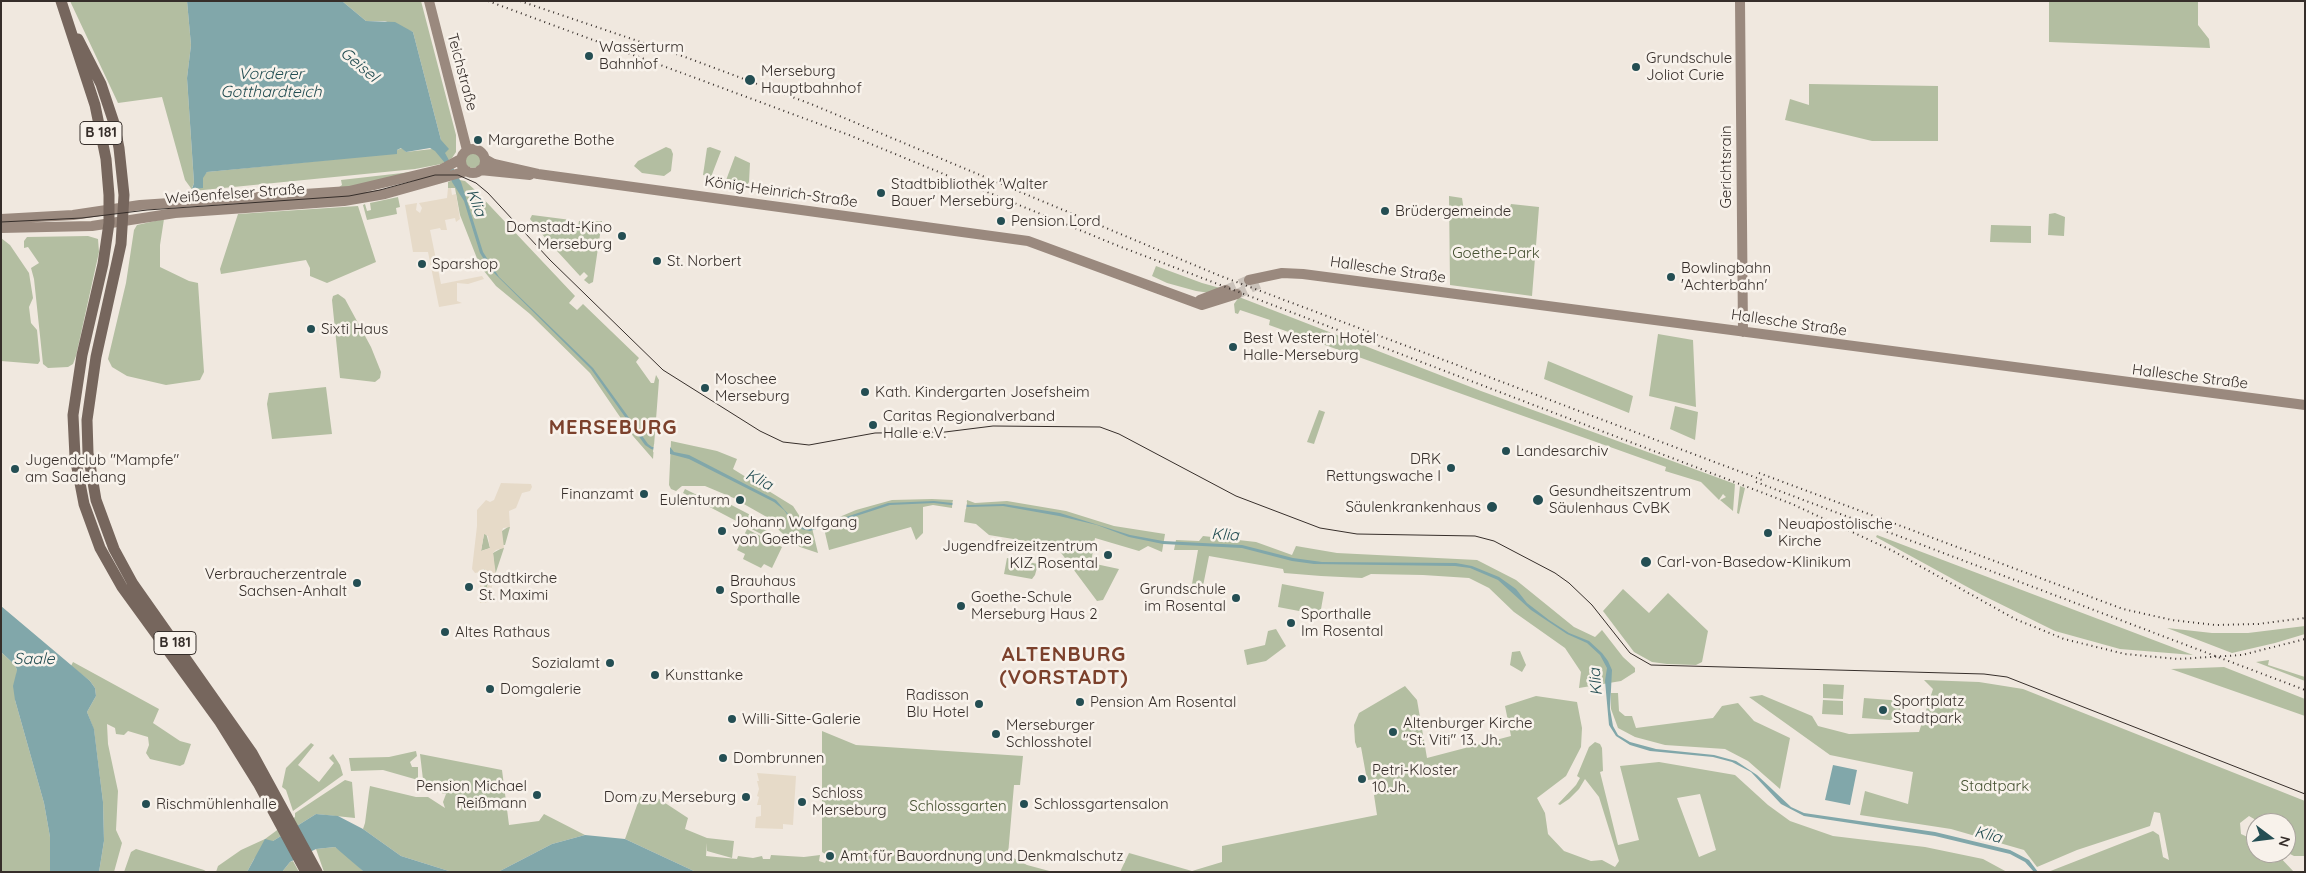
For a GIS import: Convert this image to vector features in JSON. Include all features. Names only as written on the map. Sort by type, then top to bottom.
[{"type":"main road","name":"B 181","points":[[61,1],[72,29],[100,128],[107,166],[109,223],[103,264],[82,355],[75,396],[74,440],[84,504],[100,548],[122,587],[208,703],[278,809]]},
{"type":"main road","name":"Teichstraße","points":[[429,1],[464,155]]},
{"type":"main road","name":"Gerichtsrain","points":[[1740,1],[1743,332]]},
{"type":"main road","name":"B 181","points":[[72,29],[101,84],[114,123],[121,164],[124,207],[117,271],[89,398],[87,435],[90,472],[96,500],[114,549],[133,584],[242,737],[311,871]]},
{"type":"main road","points":[[478,150],[485,159],[484,165],[480,170],[473,173],[467,171],[462,166],[464,155],[478,150]]},
{"type":"main road","name":"Weißenfelser Straße","points":[[1,219],[73,215],[124,207],[349,191],[442,169],[464,155]]},
{"type":"main road","name":"König-Heinrich-Straße","points":[[485,159],[494,164],[538,174],[1028,241],[1202,305],[1231,293]]},
{"type":"main road","name":"König-Heinrich-Straße","points":[[480,170],[520,175],[538,174]]},
{"type":"main road","name":"Weißenfelser Straße","points":[[1,228],[109,223],[176,213],[359,199],[467,171]]},
{"type":"main road","name":"Hallesche Straße","points":[[1249,280],[1289,273],[1303,274],[2305,405]]},
{"type":"main road","points":[[1260,284],[1270,276]]},
{"type":"green space","points":[[70,1],[187,1],[191,45],[187,78],[194,183],[192,188],[207,172],[397,153],[397,150],[402,148],[406,152],[432,149],[441,140],[413,32],[385,21],[366,21],[342,1],[421,1],[456,135],[456,152],[452,158],[441,164],[415,169],[193,191],[185,180],[162,97],[118,103]]},
{"type":"green space","points":[[2049,1],[2198,1],[2198,25],[2209,39],[2210,48],[2049,42]]},
{"type":"green space","points":[[1809,84],[1938,86],[1938,141],[1872,141],[1785,120],[1790,99],[1809,105]]},
{"type":"green space","points":[[666,147],[671,149],[673,154],[671,171],[664,176],[642,173],[634,166],[638,161]]},
{"type":"green space","points":[[710,147],[721,151],[711,177],[703,175],[707,148]]},
{"type":"green space","points":[[470,152],[476,152],[481,157],[479,166],[470,168],[465,163],[465,157]]},
{"type":"green space","points":[[735,156],[750,163],[749,182],[745,188],[725,183]]},
{"type":"green space","points":[[420,171],[335,190],[342,185],[341,180]]},
{"type":"green space","points":[[455,179],[465,181],[475,190],[575,296],[569,303],[577,310],[583,304],[639,358],[636,362],[651,383],[654,383],[656,375],[659,380],[653,459],[633,436],[590,373],[530,314],[496,286],[480,266],[460,215],[455,188],[448,188],[448,182]]},
{"type":"green space","name":"Goethe-Park","points":[[1449,196],[1462,198],[1464,211],[1507,216],[1511,204],[1539,207],[1532,296],[1450,285]]},
{"type":"green space","points":[[398,197],[400,207],[396,208],[397,214],[367,220],[363,205],[365,204],[367,211],[371,210],[370,203]]},
{"type":"green space","points":[[358,206],[376,262],[327,283],[310,276],[310,268],[306,260],[221,274],[220,269],[238,214]]},
{"type":"green space","points":[[2055,213],[2065,217],[2064,236],[2048,235],[2049,214]]},
{"type":"green space","points":[[532,215],[571,220],[571,227],[578,227],[579,221],[602,221],[593,282],[589,284],[584,280],[588,276],[584,272],[580,276],[546,239],[530,219]]},
{"type":"green space","points":[[164,219],[160,245],[160,267],[189,281],[198,283],[204,372],[200,380],[166,385],[127,376],[112,367],[108,359],[126,283],[134,230],[137,225]]},
{"type":"green space","points":[[1991,225],[2031,226],[2031,243],[1990,242]]},
{"type":"green space","points":[[88,236],[98,239],[99,252],[76,356],[73,364],[68,367],[48,368],[43,364],[34,279],[31,268],[39,263],[28,247],[24,248],[24,241],[27,237]]},
{"type":"green space","points":[[1,238],[10,245],[29,273],[33,298],[29,307],[31,323],[37,330],[40,361],[38,364],[1,361]]},
{"type":"green space","points":[[1156,266],[1220,288],[1210,293],[1167,283],[1152,276]]},
{"type":"green space","points":[[338,294],[345,299],[371,347],[381,372],[380,378],[375,382],[340,378],[332,300],[333,296]]},
{"type":"green space","points":[[1239,297],[1481,391],[1735,484],[1733,511],[1720,500],[1726,497],[1723,494],[1719,500],[1701,482],[1665,471],[1666,467],[1269,325],[1270,320],[1240,310],[1238,314],[1235,313],[1234,304]]},
{"type":"green space","points":[[1658,334],[1693,340],[1696,407],[1649,396]]},
{"type":"green space","points":[[1548,361],[1633,396],[1629,413],[1544,379]]},
{"type":"green space","points":[[326,387],[332,434],[272,439],[267,404],[269,393]]},
{"type":"green space","points":[[1675,406],[1698,412],[1695,440],[1670,429]]},
{"type":"green space","points":[[1319,410],[1325,412],[1314,444],[1307,442]]},
{"type":"green space","points":[[671,441],[717,451],[737,459],[733,469],[793,506],[806,526],[812,528],[818,553],[800,547],[765,516],[742,503],[745,499],[739,495],[736,499],[705,486],[682,486],[676,491],[671,489],[669,485]]},
{"type":"green space","points":[[1740,486],[1745,488],[1739,514],[1737,513]]},
{"type":"green space","points":[[685,489],[713,503],[716,497],[762,521],[759,527],[785,540],[782,545],[683,493]]},
{"type":"green space","points":[[892,500],[953,500],[952,508],[933,505],[923,507],[923,533],[916,540],[911,527],[829,550],[823,524],[856,510]]},
{"type":"green space","points":[[967,500],[975,503],[1007,501],[1066,511],[1114,526],[1165,534],[1162,552],[1148,546],[1139,551],[1095,538],[1091,563],[1119,569],[1103,600],[1097,601],[1056,546],[989,535],[976,524],[964,522]]},
{"type":"green space","points":[[510,527],[505,545],[502,545],[502,531]]},
{"type":"green space","points":[[747,529],[782,547],[772,568],[764,564],[761,568],[743,559],[745,554],[737,550]]},
{"type":"green space","points":[[486,533],[490,548],[481,551],[484,534]]},
{"type":"green space","points":[[1877,535],[2193,655],[2120,649],[2055,631],[1982,595],[1876,537]]},
{"type":"green space","points":[[1203,536],[1256,542],[1292,555],[1296,546],[1337,553],[1477,560],[1516,580],[1574,627],[1595,637],[1602,630],[1623,657],[1635,668],[1635,672],[1621,681],[1579,688],[1581,672],[1565,648],[1514,612],[1489,588],[1469,578],[1371,574],[1362,578],[1284,573],[1283,569],[1209,556],[1203,586],[1192,584],[1198,550],[1174,550],[1176,540],[1199,541]]},
{"type":"green space","points":[[504,548],[495,575],[493,553]]},
{"type":"green space","points":[[1007,558],[1038,564],[1035,575],[1032,579],[1004,574]]},
{"type":"green space","points":[[484,569],[491,574],[484,597]]},
{"type":"green space","points":[[1282,584],[1324,592],[1320,615],[1278,607]]},
{"type":"green space","points":[[1623,589],[1649,613],[1668,593],[1708,631],[1702,662],[1696,665],[1652,662],[1634,652],[1603,611]]},
{"type":"green space","points":[[2305,626],[2305,634],[2232,653],[2167,628],[2212,633],[2248,633]]},
{"type":"green space","points":[[1276,629],[1286,646],[1266,661],[1247,665],[1244,650],[1265,645],[1268,631]]},
{"type":"green space","points":[[1520,651],[1526,665],[1522,672],[1510,665],[1512,652]]},
{"type":"green space","points":[[1,652],[15,665],[17,670],[15,700],[44,803],[50,837],[50,872],[1,872]]},
{"type":"green space","points":[[2269,660],[2268,665],[2305,677],[2305,681],[2256,662]]},
{"type":"green space","points":[[73,662],[159,709],[153,723],[180,741],[191,744],[184,764],[180,766],[150,759],[146,753],[149,745],[148,737],[128,731],[124,735],[116,734],[115,728],[107,724],[108,744],[118,791],[116,830],[122,843],[114,872],[99,872],[104,841],[103,802],[94,730],[87,712],[96,696],[95,688],[90,681],[71,666]]},
{"type":"green space","points":[[2224,667],[2305,699],[2305,716],[2171,669]]},
{"type":"green space","name":"Stadtpark","points":[[1924,680],[1979,682],[2023,689],[2305,801],[2305,856],[2296,856],[2296,813],[2246,813],[2246,818],[2240,823],[2241,834],[2246,836],[2246,863],[2285,863],[2294,872],[2048,872],[2153,831],[2159,835],[2163,857],[2169,860],[2160,813],[2154,812],[2150,826],[2077,850],[2037,867],[2024,850],[1951,829],[1860,815],[1865,791],[1908,804],[1913,772],[1830,755],[1749,697],[1762,695],[1812,716],[1818,726],[1849,734],[1919,732],[1933,689]]},
{"type":"green space","points":[[1823,684],[1844,685],[1843,699],[1823,698]]},
{"type":"green space","points":[[1405,686],[1417,700],[1427,758],[1511,736],[1505,706],[1536,696],[1577,702],[1582,728],[1581,747],[1566,776],[1537,798],[1545,813],[1548,834],[1564,851],[1591,861],[1602,860],[1615,867],[1619,861],[1599,797],[1585,779],[1579,789],[1569,799],[1560,805],[1558,804],[1576,785],[1580,778],[1577,776],[1589,747],[1595,742],[1600,744],[1602,748],[1603,771],[1600,772],[1618,845],[1639,840],[1620,766],[1659,762],[1735,775],[1768,805],[1790,821],[1833,836],[1925,847],[1983,859],[2007,872],[1120,872],[1129,853],[1192,871],[1222,862],[1222,846],[1377,815],[1374,795],[1379,793],[1377,779],[1367,780],[1361,747],[1357,748],[1355,742],[1354,725],[1359,713]],"holes":[[[1700,794],[1716,850],[1699,857],[1677,798]]]},
{"type":"green space","points":[[1611,693],[1618,693],[1619,711],[1625,716],[1632,716],[1636,728],[1713,718],[1722,706],[1738,703],[1754,721],[1790,738],[1780,789],[1748,761],[1725,749],[1665,745],[1635,737],[1618,728],[1611,709]]},
{"type":"green space","name":"Sportplatz Stadtpark","points":[[1864,698],[1904,701],[1903,721],[1862,718]]},
{"type":"green space","points":[[1823,700],[1843,701],[1843,715],[1822,714]]},
{"type":"green space","name":"Schlossgarten","points":[[822,731],[856,745],[1023,756],[1020,785],[1014,785],[1008,855],[1027,865],[1053,872],[696,872],[625,839],[641,794],[645,793],[656,797],[688,818],[685,829],[707,838],[734,841],[732,858],[707,851],[707,843],[706,856],[737,859],[738,856],[753,858],[762,856],[763,859],[770,859],[771,855],[804,857],[820,855],[819,861],[825,863],[828,856],[822,852]]},
{"type":"green space","points":[[311,743],[314,745],[298,765],[319,782],[334,763],[329,758],[333,754],[340,765],[343,775],[293,811],[286,790],[282,787],[286,768]]},
{"type":"green space","points":[[416,751],[417,756],[410,762],[412,767],[418,767],[418,780],[383,770],[351,771],[349,758],[389,757]]},
{"type":"green space","points":[[420,754],[502,770],[509,825],[539,821],[544,814],[585,835],[552,844],[498,872],[452,872],[401,856],[363,829],[370,786],[416,797],[428,797],[445,808],[443,802],[446,794],[424,788]]},
{"type":"green space","points":[[345,780],[352,782],[355,818],[316,814],[273,841],[254,859],[247,872],[216,872],[218,866],[241,850],[265,839],[295,817],[295,813]]},
{"type":"green space","points":[[335,847],[364,872],[324,872],[316,849]]},
{"type":"green space","points":[[136,849],[207,872],[124,872],[131,852]]},
{"type":"green space","points":[[293,861],[299,872],[282,872],[290,862]]},
{"type":"shaded area","points":[[448,188],[451,188],[452,195],[456,194],[460,219],[456,222],[455,218],[445,220],[447,230],[441,230],[440,228],[430,230],[441,284],[482,276],[484,279],[468,284],[457,283],[457,301],[462,303],[439,307],[428,252],[413,252],[405,205],[417,203],[416,210],[420,213],[422,208],[419,203],[447,198]]},
{"type":"shaded area","points":[[501,483],[531,484],[530,491],[522,493],[516,508],[509,511],[510,527],[503,528],[502,531],[504,548],[493,553],[496,575],[486,603],[480,603],[480,572],[475,573],[472,569],[477,510],[486,500],[490,502],[494,500]],"holes":[[[484,534],[488,536],[490,548],[481,551]],[[484,569],[491,574],[484,597]]]},
{"type":"shaded area","points":[[757,773],[796,776],[793,825],[783,824],[783,829],[755,828],[756,817],[761,816],[761,805],[757,805],[759,789],[757,781],[759,781]]},
{"type":"water","name":"Vorderer Gotthardteich","points":[[187,1],[342,1],[366,21],[395,22],[413,32],[441,140],[449,149],[445,153],[461,182],[483,252],[499,277],[593,368],[648,444],[652,447],[670,447],[674,452],[689,455],[776,500],[799,527],[810,529],[888,503],[934,501],[970,505],[1004,504],[1060,513],[1130,535],[1163,541],[1242,545],[1293,558],[1322,562],[1456,563],[1472,566],[1499,577],[1516,589],[1527,603],[1549,620],[1569,633],[1589,641],[1602,653],[1612,670],[1610,709],[1613,726],[1618,735],[1630,742],[1656,749],[1714,755],[1736,761],[1757,775],[1791,807],[1804,813],[1935,832],[2010,850],[2029,860],[2038,872],[2034,872],[2025,862],[2010,854],[1935,836],[1804,816],[1781,804],[1751,772],[1732,762],[1713,757],[1650,751],[1630,745],[1616,736],[1609,725],[1605,681],[1607,668],[1600,655],[1587,643],[1567,634],[1531,610],[1498,580],[1470,568],[1455,566],[1314,564],[1292,561],[1242,548],[1163,544],[1129,537],[1097,525],[1003,506],[968,507],[934,503],[890,505],[810,531],[797,528],[784,510],[774,502],[689,459],[651,449],[645,445],[591,369],[490,269],[480,253],[464,201],[452,182],[445,163],[430,148],[406,152],[401,148],[397,150],[397,154],[207,172],[203,178],[203,188],[192,189],[194,183],[187,78],[191,45]]},
{"type":"water","name":"Saale","points":[[1,606],[90,681],[95,688],[96,696],[87,712],[94,729],[103,802],[104,841],[99,872],[50,872],[50,837],[44,803],[15,700],[13,686],[17,670],[15,665],[1,652]]},
{"type":"water","points":[[1833,765],[1857,770],[1850,805],[1825,800]]},
{"type":"water","points":[[316,814],[338,816],[363,829],[401,856],[452,872],[364,872],[335,847],[316,849],[290,862],[282,872],[247,872],[265,839],[273,841]]},
{"type":"water","points":[[585,835],[625,839],[696,872],[498,872],[552,844]]},
{"type":"pier","points":[[654,444],[670,444],[670,456],[653,452]]},
{"type":"pier","points":[[953,500],[967,502],[966,509],[952,508]]},
{"type":"tunnel","points":[[1226,290],[1249,280]]},
{"type":"tunnel","points":[[1237,294],[1259,284]]},
{"type":"tram line","points":[[1,222],[82,218],[147,210],[349,196],[380,190],[435,175],[458,175],[476,183],[488,193],[550,260],[663,370],[760,431],[783,442],[809,445],[875,433],[945,432],[993,426],[1100,427],[1119,434],[1236,496],[1320,528],[1357,534],[1475,536],[1494,541],[1555,573],[1569,583],[1592,605],[1630,653],[1651,665],[1984,674],[2007,677],[2305,794]]},
{"type":"railway","points":[[488,1],[849,135],[1116,245],[1792,504],[1893,551],[2015,619],[2064,639],[2125,654],[2178,659],[2242,655],[2305,639]]},
{"type":"railway","points":[[520,1],[685,57],[811,104],[1218,275],[1765,481]]},
{"type":"railway","points":[[1759,473],[2123,609],[2172,620],[2215,625],[2258,624],[2305,618]]},
{"type":"railway","points":[[1756,482],[2305,690]]},
{"type":"place","name":"Wasserturm Bahnhof","points":[[589,56]]},
{"type":"place","name":"Grundschule Joliot Curie","points":[[1636,67]]},
{"type":"place","name":"Merseburg Hauptbahnhof","points":[[750,80]]},
{"type":"place","name":"Margarethe Bothe","points":[[478,140]]},
{"type":"place","name":"Stadtbibliothek 'Walter Bauer' Merseburg","points":[[881,193]]},
{"type":"place","name":"Brüdergemeinde","points":[[1385,211]]},
{"type":"place","name":"Pension Lord","points":[[1001,221]]},
{"type":"place","name":"Domstadt-Kino Merseburg","points":[[622,236]]},
{"type":"place","name":"St. Norbert","points":[[657,261]]},
{"type":"place","name":"Sparshop","points":[[422,264]]},
{"type":"place","name":"Bowlingbahn 'Achterbahn'","points":[[1671,277]]},
{"type":"place","name":"Sixti Haus","points":[[311,329]]},
{"type":"place","name":"Best Western Hotel Halle-Merseburg","points":[[1233,347]]},
{"type":"place","name":"Moschee Merseburg","points":[[705,388]]},
{"type":"place","name":"Kath. Kindergarten Josefsheim","points":[[865,392]]},
{"type":"place","name":"Caritas Regionalverband Halle e.V.","points":[[873,425]]},
{"type":"place","name":"Landesarchiv","points":[[1506,451]]},
{"type":"place","name":"DRK Rettungswache I","points":[[1451,468]]},
{"type":"place","name":"Jugendclub \"Mampfe\" am Saalehang","points":[[15,469]]},
{"type":"place","name":"Finanzamt","points":[[644,494]]},
{"type":"place","name":"Eulenturm","points":[[740,500]]},
{"type":"place","name":"Gesundheitszentrum Säulenhaus CvBK","points":[[1538,500]]},
{"type":"place","name":"Säulenkrankenhaus","points":[[1492,507]]},
{"type":"place","name":"Johann Wolfgang von Goethe","points":[[722,531]]},
{"type":"place","name":"Neuapostolische Kirche","points":[[1768,533]]},
{"type":"place","name":"Jugendfreizeitzentrum KIZ Rosental","points":[[1108,555]]},
{"type":"place","name":"Carl-von-Basedow-Klinikum","points":[[1646,562]]},
{"type":"place","name":"Verbraucherzentrale Sachsen-Anhalt","points":[[357,583]]},
{"type":"place","name":"Stadtkirche St. Maximi","points":[[469,587]]},
{"type":"place","name":"Brauhaus Sporthalle","points":[[720,590]]},
{"type":"place","name":"Grundschule im Rosental","points":[[1236,598]]},
{"type":"place","name":"Goethe-Schule Merseburg Haus 2","points":[[961,606]]},
{"type":"place","name":"Sporthalle Im Rosental","points":[[1291,623]]},
{"type":"place","name":"Altes Rathaus","points":[[445,632]]},
{"type":"place","name":"Sozialamt","points":[[610,663]]},
{"type":"place","name":"Kunsttanke","points":[[655,675]]},
{"type":"place","name":"Domgalerie","points":[[490,689]]},
{"type":"place","name":"Pension Am Rosental","points":[[1080,702]]},
{"type":"place","name":"Radisson Blu Hotel","points":[[979,704]]},
{"type":"place","name":"Sportplatz Stadtpark","points":[[1883,710]]},
{"type":"place","name":"Willi-Sitte-Galerie","points":[[732,719]]},
{"type":"place","name":"Altenburger Kirche \"St. Viti\" 13. Jh.","points":[[1393,732]]},
{"type":"place","name":"Merseburger Schlosshotel","points":[[996,734]]},
{"type":"place","name":"Dombrunnen","points":[[723,758]]},
{"type":"place","name":"Petri-Kloster 10.Jh.","points":[[1362,779]]},
{"type":"place","name":"Pension Michael Reißmann","points":[[537,795]]},
{"type":"place","name":"Dom zu Merseburg","points":[[746,797]]},
{"type":"place","name":"Schloss Merseburg","points":[[802,802]]},
{"type":"place","name":"Rischmühlenhalle","points":[[146,804]]},
{"type":"place","name":"Schlossgartensalon","points":[[1024,804]]},
{"type":"place","name":"Amt für Bauordnung und Denkmalschutz","points":[[830,856]]},
{"type":"district","name":"MERSEBURG","points":[[613,428]]},
{"type":"district","name":"ALTENBURG (VORSTADT)","points":[[1064,666]]},
{"type":"water label","name":"Geisel","points":[[359,65]]},
{"type":"water label","name":"Klia","points":[[476,203]]},
{"type":"water label","name":"Klia","points":[[759,480]]},
{"type":"water label","name":"Klia","points":[[1225,535]]},
{"type":"water label","name":"Klia","points":[[1596,682]]},
{"type":"water label","name":"Klia","points":[[1988,835]]}]
